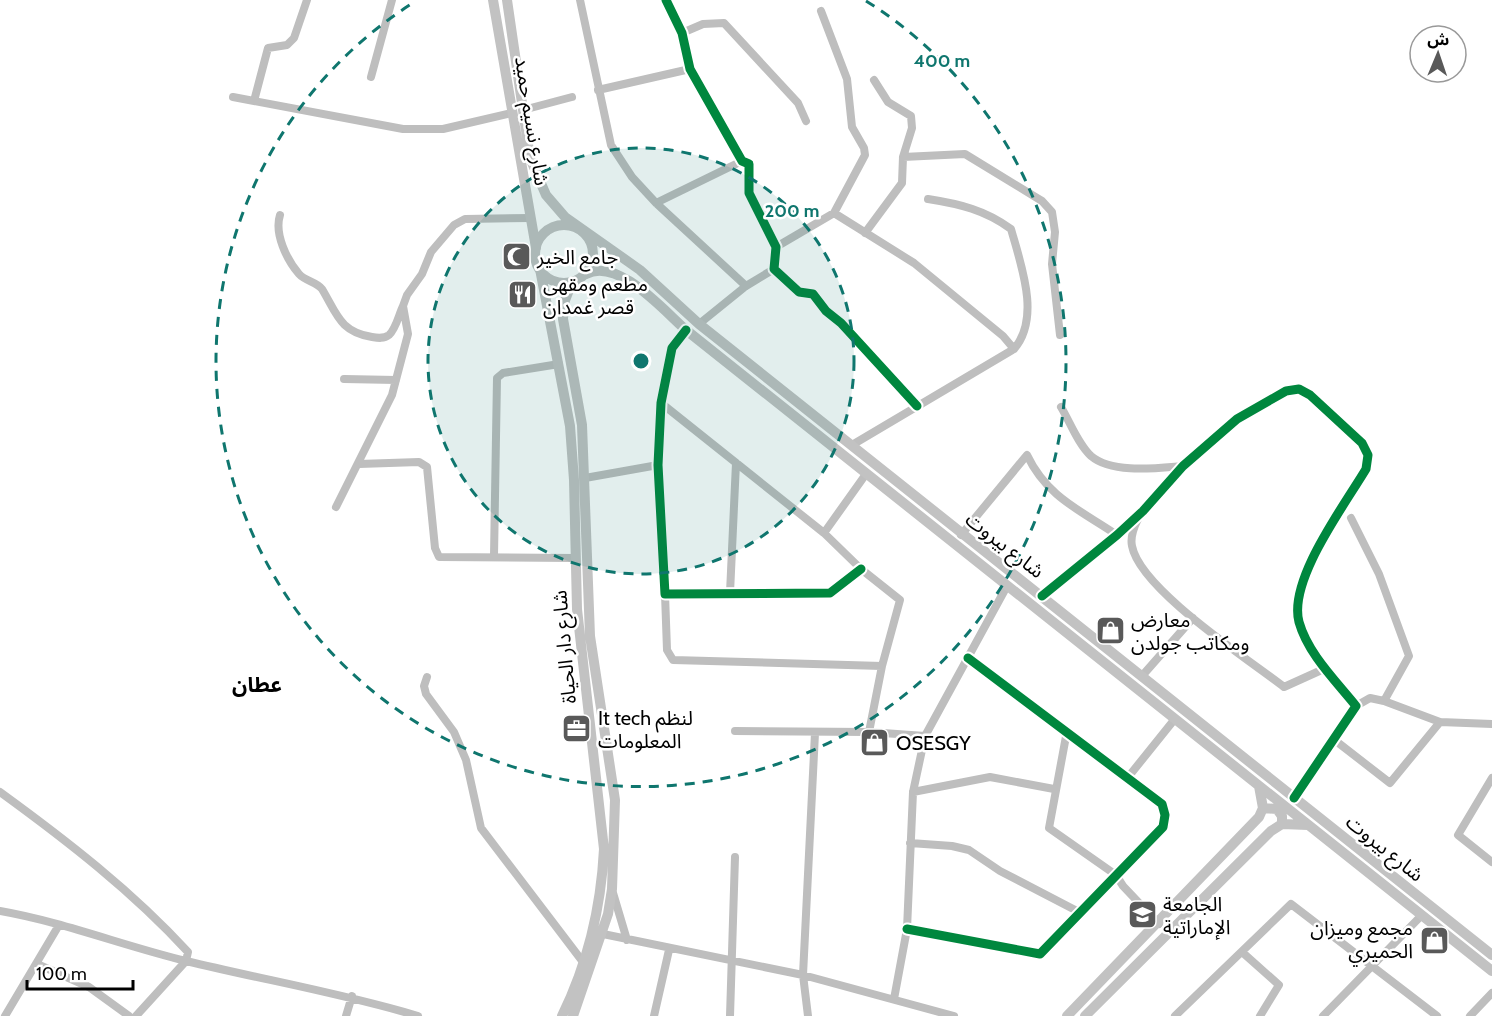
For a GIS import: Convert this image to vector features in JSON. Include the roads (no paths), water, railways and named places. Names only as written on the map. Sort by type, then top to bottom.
[{"type":"main road","name":"شارع نسيم حميد","points":[[493,0],[530,158],[546,195],[565,217],[582,230]]},
{"type":"main road","name":"شارع نسيم حميد","points":[[507,0],[530,218],[536,248]]},
{"type":"main road","points":[[563,225],[582,230],[592,246],[593,256],[586,274],[572,282],[554,281],[540,269],[536,248],[546,232],[554,227],[563,225]]},
{"type":"main road","name":"شارع بيروت","points":[[582,230],[640,270],[699,324],[837,442],[866,474],[1492,971]]},
{"type":"main road","name":"شارع دار الحياة","points":[[540,269],[580,479],[590,636],[615,800],[612,889],[603,934],[573,1016]]},
{"type":"main road","name":"شارع بيروت","points":[[586,274],[592,271],[618,274],[630,281],[686,330],[837,442],[852,445],[961,535],[1042,596],[1492,956]]},
{"type":"main road","name":"شارع دار الحياة","points":[[562,1016],[583,962],[599,911],[604,849],[603,823],[581,662],[575,558],[582,425],[563,319],[564,303],[572,282]]},
{"type":"main road","points":[[1076,640],[1083,631]]},
{"type":"main road","points":[[1085,1016],[1241,838],[1263,808],[1259,785]]},
{"type":"main road","points":[[1263,808],[1277,809],[1282,816],[1282,824]]},
{"type":"main road","points":[[1067,1016],[1271,831],[1282,824],[1308,825]]},
{"type":"main road","points":[[1472,955],[1480,946]]},
{"type":"street","points":[[254,101],[268,48],[287,45],[294,38],[307,0]]},
{"type":"street","points":[[371,77],[392,0]]},
{"type":"street","points":[[580,0],[611,145],[632,177],[656,203],[746,286]]},
{"type":"street","points":[[666,0],[682,33],[690,69],[742,161],[749,164],[751,170],[748,194],[776,247],[774,269]]},
{"type":"street","points":[[776,247],[834,213],[865,151],[852,127],[847,79],[821,11]]},
{"type":"street","points":[[682,33],[703,24],[724,23],[798,103],[806,121]]},
{"type":"street","points":[[598,90],[690,69]]},
{"type":"street","points":[[865,233],[902,183],[903,157],[912,128],[911,116],[888,102],[874,80]]},
{"type":"street","points":[[233,97],[403,129],[443,129],[572,97]]},
{"type":"street","points":[[903,157],[965,154],[1042,201],[1052,212],[1055,232],[1052,264],[1060,335]]},
{"type":"street","points":[[656,203],[742,161]]},
{"type":"street","points":[[852,445],[1014,349],[1024,338],[1029,318],[1011,229],[995,217],[968,206],[928,199]]},
{"type":"street","points":[[834,213],[924,270],[1003,336],[1014,349]]},
{"type":"street","points":[[280,215],[278,235],[296,269],[310,282],[319,286],[332,310],[354,333],[380,339],[392,332],[407,295],[422,274],[431,252],[454,225],[465,219],[530,218]]},
{"type":"street","points":[[699,324],[746,286],[774,269]]},
{"type":"street","points":[[774,269],[799,292],[813,294],[826,311],[841,323],[917,406]]},
{"type":"street","points":[[336,507],[392,395],[408,334],[403,306]]},
{"type":"street","points":[[686,330],[672,348],[662,403],[658,465],[667,650],[673,660],[882,666]]},
{"type":"street","points":[[494,556],[497,378],[503,373],[559,364]]},
{"type":"street","points":[[344,379],[396,380]]},
{"type":"street","points":[[1042,596],[1117,535],[1143,511],[1183,466],[1237,419],[1286,391],[1299,390],[1310,395],[1362,443],[1368,455],[1366,469],[1304,574],[1298,595],[1299,621],[1307,641],[1356,706]]},
{"type":"street","points":[[662,403],[824,533],[861,570],[900,600],[882,666],[870,732]]},
{"type":"street","points":[[1061,407],[1089,454],[1100,462],[1136,469],[1183,466]]},
{"type":"street","points":[[961,535],[1027,455],[1037,476],[1049,490],[1117,535]]},
{"type":"street","points":[[359,464],[424,463],[427,466],[435,548],[439,557],[575,558]]},
{"type":"street","points":[[730,593],[736,463]]},
{"type":"street","points":[[580,479],[658,465]]},
{"type":"street","points":[[824,533],[866,474]]},
{"type":"street","points":[[1143,511],[1132,534],[1135,553],[1153,582],[1193,618],[1284,687],[1326,668]]},
{"type":"street","points":[[1351,518],[1379,574],[1409,656],[1384,701]]},
{"type":"street","points":[[665,594],[830,594],[861,570]]},
{"type":"street","points":[[894,999],[907,929],[912,792],[925,736],[1007,586]]},
{"type":"street","points":[[1142,676],[1193,618]]},
{"type":"street","points":[[907,929],[1040,954],[1162,827],[1165,815],[1162,804],[1129,776],[968,658]]},
{"type":"street","points":[[427,677],[424,686],[426,694],[454,732],[466,760],[481,828],[583,962]]},
{"type":"street","points":[[1294,798],[1332,738],[1356,706],[1370,698],[1440,722],[1492,724]]},
{"type":"street","points":[[1129,776],[1174,720]]},
{"type":"street","points":[[1332,738],[1390,783],[1440,722]]},
{"type":"street","points":[[735,731],[870,732],[925,736]]},
{"type":"street","points":[[1067,731],[1054,789],[1049,828],[1116,875],[1123,886],[1163,928]]},
{"type":"street","points":[[808,1016],[803,975],[815,733]]},
{"type":"street","points":[[912,792],[973,778],[990,777],[1054,789]]},
{"type":"street","points":[[1492,778],[1458,835],[1492,862]]},
{"type":"street","points":[[0,792],[79,851],[164,926],[188,952],[186,961],[136,1016]]},
{"type":"street","points":[[910,843],[952,846],[969,850],[1000,871],[1079,912]]},
{"type":"street","points":[[730,1016],[735,857]]},
{"type":"street","points":[[612,889],[627,940]]},
{"type":"street","points":[[1175,1016],[1291,904],[1437,1016]]},
{"type":"street","points":[[0,911],[186,961],[352,996],[418,1016]]},
{"type":"street","points":[[1323,1016],[1421,916]]},
{"type":"street","points":[[5,1016],[59,925]]},
{"type":"street","points":[[603,934],[669,950],[733,960],[803,975],[954,1016]]},
{"type":"street","points":[[654,1016],[669,950]]},
{"type":"street","points":[[1242,952],[1279,985],[1260,1016]]},
{"type":"street","points":[[37,964],[89,987],[117,1013],[129,1016]]},
{"type":"street","points":[[1470,1016],[1492,993]]},
{"type":"street","points":[[346,1016],[352,996]]},
{"type":"place","name":"جامع الخير","points":[[516,257]]},
{"type":"place","name":"مطعم ومقهى قصر غمدان","points":[[522,295]]},
{"type":"place","name":"معارض ومكاتب جولدن","points":[[1110,631]]},
{"type":"place","name":"It tech لنظم المعلومات","points":[[577,729]]},
{"type":"place","name":"OSESGY","points":[[875,743]]},
{"type":"place","name":"الجامعة الإماراتية","points":[[1142,915]]},
{"type":"place","name":"مجمع وميزان الحميري","points":[[1434,940]]},
{"type":"district","name":"عطان","points":[[257,685]]}]
